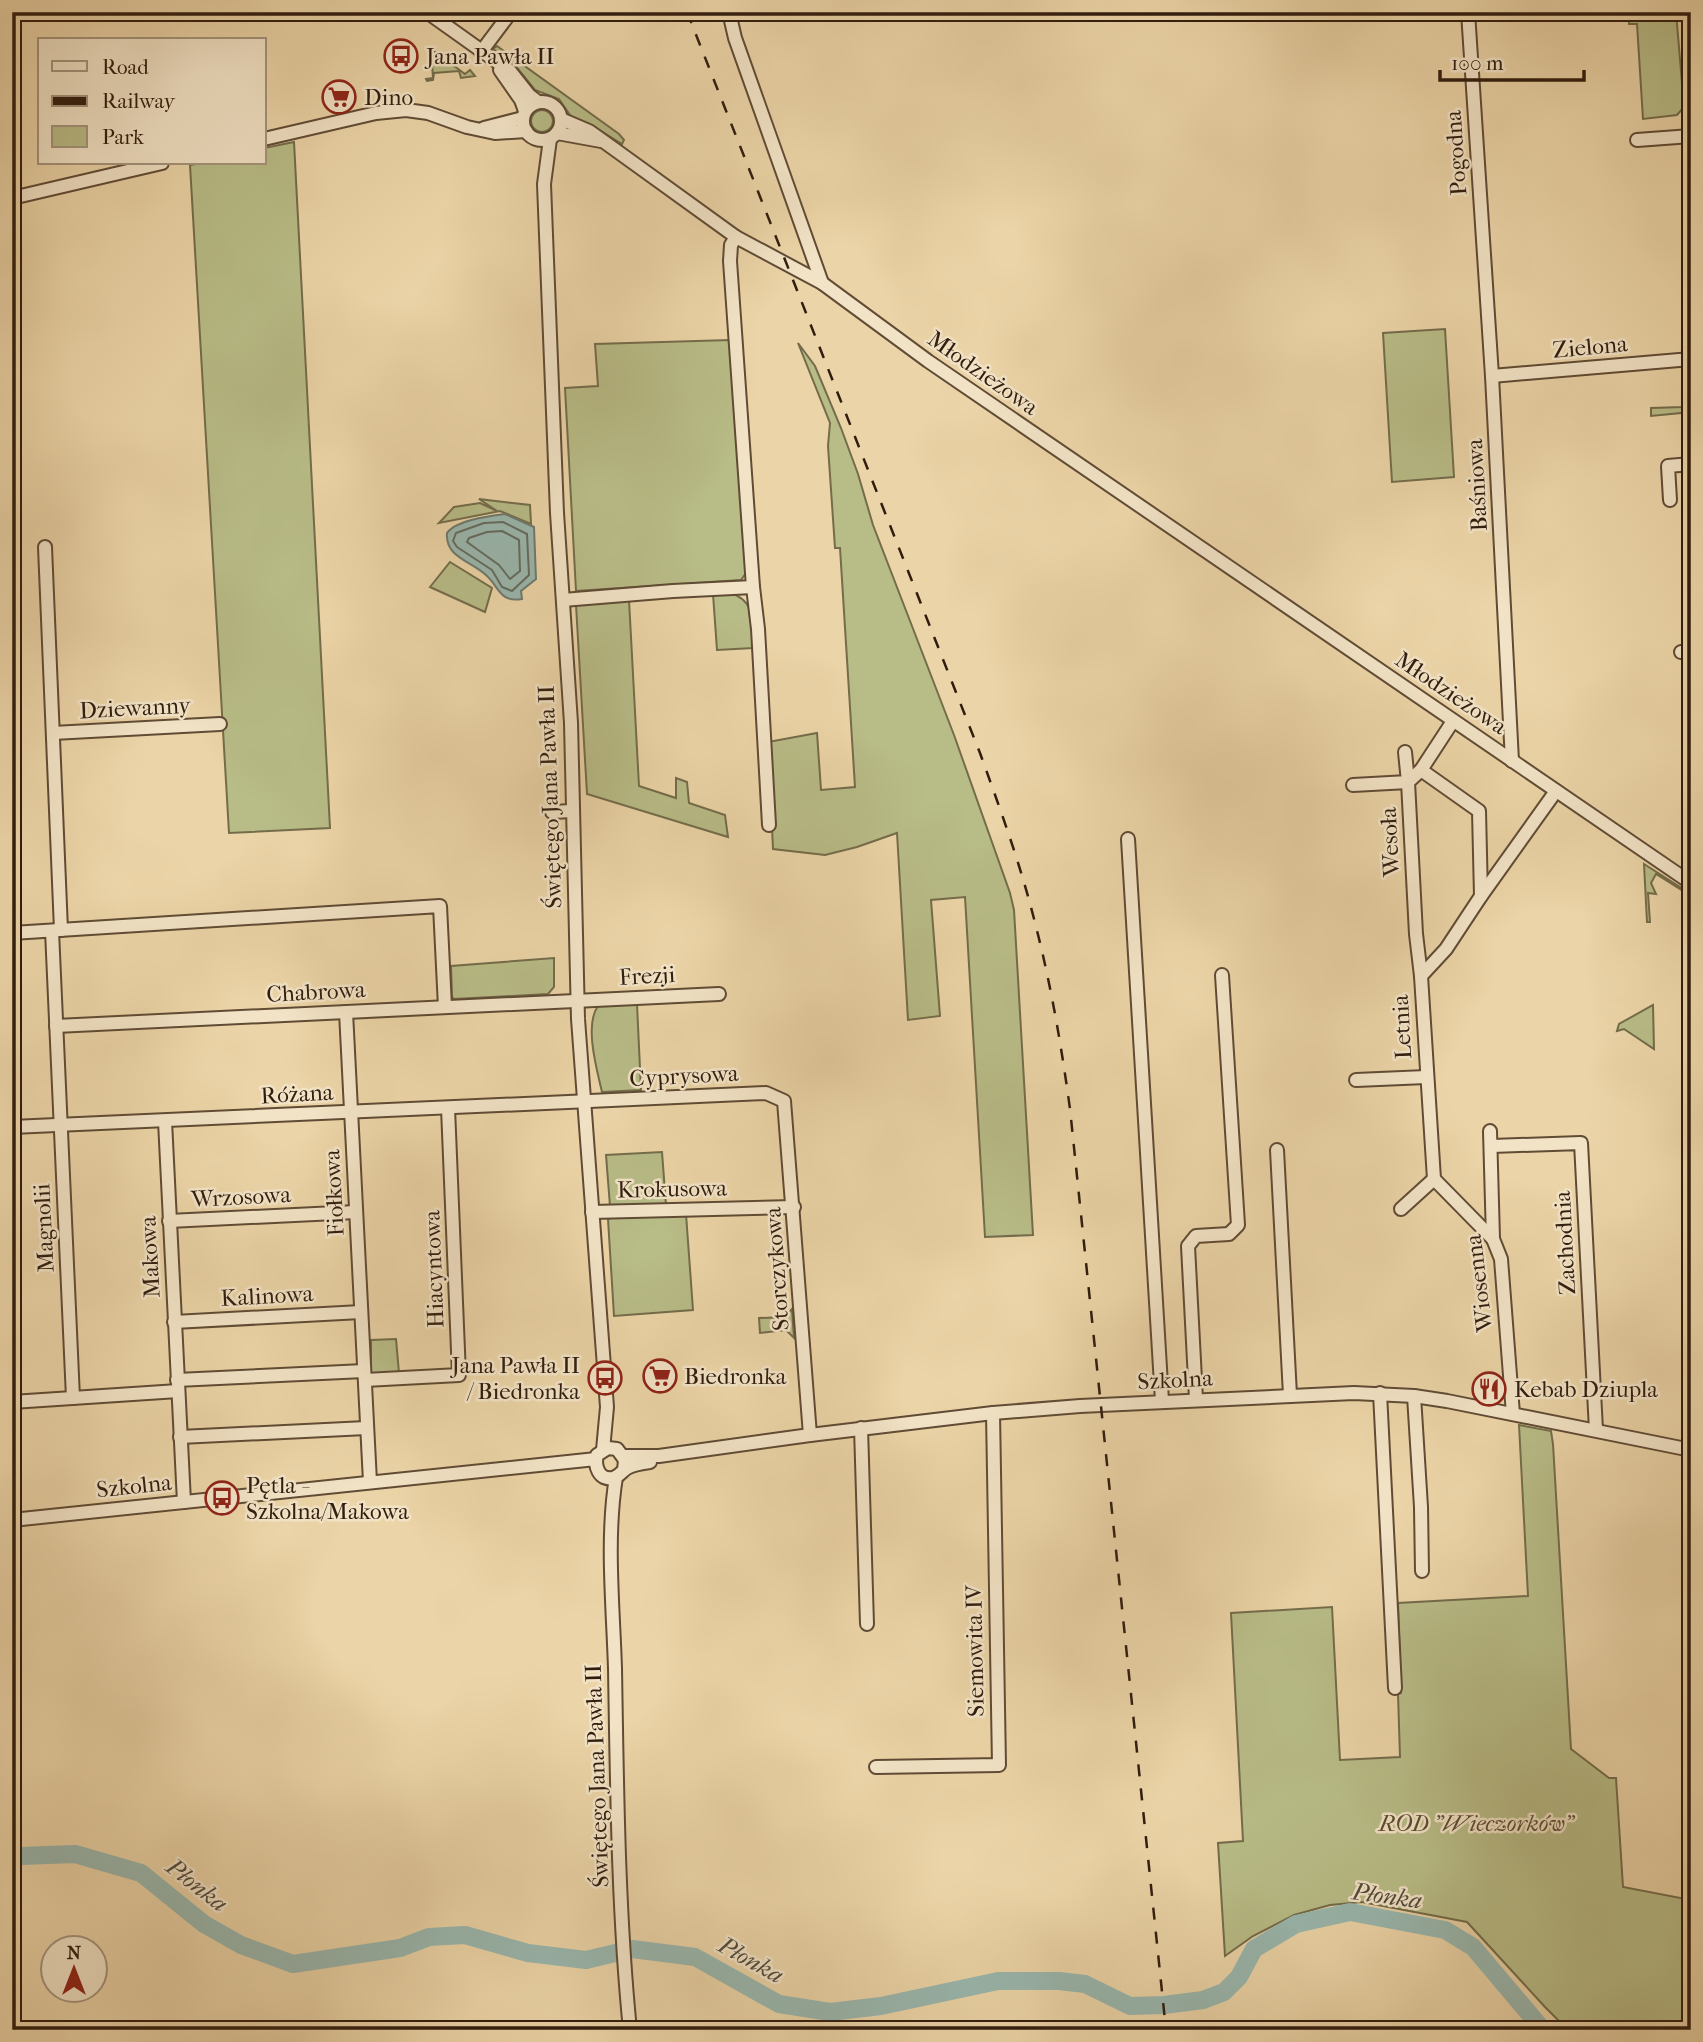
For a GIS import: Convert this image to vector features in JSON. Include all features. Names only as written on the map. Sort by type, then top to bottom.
[{"type":"street","points":[[427,12],[497,64]]},
{"type":"street","points":[[481,52],[511,12]]},
{"type":"street","points":[[729,12],[734,38],[822,283]]},
{"type":"street","name":"Pogodna","points":[[1468,12],[1481,208]]},
{"type":"street","name":"Młodzieżowa","points":[[497,64],[510,71],[538,102],[554,106],[561,119],[589,131],[736,237],[822,283],[928,361],[1691,883]]},
{"type":"street","name":"Świętego Jana Pawła II","points":[[497,64],[522,100],[544,184]]},
{"type":"street","points":[[527,125],[538,102]]},
{"type":"street","points":[[266,139],[397,110],[428,113],[495,133],[527,125],[553,136],[601,141]]},
{"type":"street","name":"Świętego Jana Pawła II","points":[[561,119],[553,136],[544,184],[556,506],[571,723],[577,1000],[607,1407],[622,1911],[630,2030]]},
{"type":"street","points":[[1637,140],[1691,136]]},
{"type":"street","points":[[12,198],[158,164]]},
{"type":"street","name":"Baśniowa","points":[[1481,208],[1512,761]]},
{"type":"street","points":[[736,237],[731,244],[730,261],[758,629],[769,825]]},
{"type":"street","name":"Zielona","points":[[1492,376],[1691,359]]},
{"type":"street","points":[[1670,500],[1668,466],[1691,464]]},
{"type":"street","name":"Magnolii","points":[[45,547],[53,733],[56,1026],[73,1398]]},
{"type":"street","points":[[563,600],[753,587]]},
{"type":"street","name":"Wesoła","points":[[1421,976],[1416,934],[1408,782],[1421,771],[1453,721]]},
{"type":"street","name":"Dziewanny","points":[[53,733],[220,724]]},
{"type":"street","points":[[1353,785],[1408,782],[1405,752]]},
{"type":"street","points":[[1421,771],[1479,811],[1481,896]]},
{"type":"street","name":"Letnia","points":[[1434,1179],[1421,976],[1446,949],[1556,791]]},
{"type":"street","points":[[552,812],[572,811]]},
{"type":"street","points":[[1128,839],[1162,1401]]},
{"type":"street","points":[[12,933],[440,906],[445,1007]]},
{"type":"street","points":[[1196,1399],[1188,1246],[1196,1236],[1228,1234],[1238,1225],[1222,975]]},
{"type":"street","name":"Frezji","points":[[577,1000],[719,994]]},
{"type":"street","name":"Chabrowa","points":[[56,1026],[577,1000]]},
{"type":"street","name":"Fiołkowa","points":[[346,1012],[370,1482]]},
{"type":"street","points":[[1356,1080],[1426,1077]]},
{"type":"street","name":"Cyprysowa","points":[[583,1101],[766,1093],[784,1101]]},
{"type":"street","name":"Różana","points":[[12,1127],[583,1101]]},
{"type":"street","name":"Storczykowa","points":[[784,1101],[810,1434]]},
{"type":"street","name":"Hiacyntowa","points":[[365,1375],[459,1375],[449,1108]]},
{"type":"street","name":"Makowa","points":[[165,1121],[184,1502]]},
{"type":"street","name":"Wiosenna","points":[[1490,1131],[1493,1239],[1501,1259],[1513,1414]]},
{"type":"street","name":"Zachodnia","points":[[1492,1146],[1581,1143],[1596,1430]]},
{"type":"street","points":[[1278,1150],[1290,1395]]},
{"type":"street","points":[[1401,1209],[1434,1179],[1493,1239]]},
{"type":"street","name":"Krokusowa","points":[[592,1212],[794,1207]]},
{"type":"street","name":"Wrzosowa","points":[[169,1221],[356,1212]]},
{"type":"street","name":"Kalinowa","points":[[174,1322],[361,1312]]},
{"type":"street","points":[[12,1402],[73,1398],[177,1385],[365,1375]]},
{"type":"street","points":[[1380,1394],[1395,1688]]},
{"type":"street","name":"Szkolna","points":[[12,1520],[553,1465],[607,1467],[659,1456],[810,1434],[993,1413],[1290,1395],[1414,1396],[1691,1450]]},
{"type":"street","points":[[1414,1396],[1422,1571]]},
{"type":"street","name":"Świętego Jana Pawła II","points":[[607,1407],[620,1452],[607,1467]]},
{"type":"street","name":"Siemowita IV","points":[[876,1767],[999,1765],[993,1413]]},
{"type":"street","points":[[180,1437],[366,1428]]},
{"type":"street","points":[[861,1428],[867,1623]]},
{"type":"street","name":"Szkolna","points":[[607,1467],[620,1452],[659,1456]]},
{"type":"green space","points":[[1629,12],[1676,12],[1684,107],[1677,115],[1643,119],[1637,24],[1629,24]]},
{"type":"green space","points":[[497,46],[619,134],[624,140],[622,144],[572,118],[559,99],[535,90],[518,69],[493,49]]},
{"type":"green space","points":[[431,49],[465,74],[470,70],[475,76],[461,78],[459,71],[434,73],[433,80],[427,81],[426,79],[433,78]]},
{"type":"green space","points":[[542,110],[550,113],[553,121],[550,129],[542,132],[534,129],[531,121],[534,113]]},
{"type":"green space","points":[[294,142],[330,828],[229,833],[190,165],[266,164],[266,148]]},
{"type":"green space","points":[[1445,329],[1454,477],[1392,482],[1383,333]]},
{"type":"green space","points":[[730,340],[746,573],[741,580],[576,591],[565,388],[598,386],[595,344]]},
{"type":"green space","points":[[798,343],[815,366],[841,428],[873,525],[954,735],[1010,893],[1014,910],[1033,1235],[985,1237],[965,897],[931,900],[940,1016],[908,1020],[897,833],[825,855],[773,849],[768,742],[817,733],[821,790],[855,787],[840,548],[835,548],[828,446],[830,423]]},
{"type":"green space","points":[[1691,403],[1691,412],[1651,416],[1651,408],[1683,407]]},
{"type":"green space","points":[[479,499],[530,505],[531,524],[500,511],[439,523],[454,507],[480,503],[497,511]]},
{"type":"green space","points":[[450,562],[492,588],[485,612],[430,587]]},
{"type":"green space","points":[[728,592],[738,596],[749,607],[753,622],[753,648],[717,650],[713,594]]},
{"type":"green space","points":[[629,600],[639,786],[676,798],[676,778],[687,782],[689,803],[725,815],[728,837],[587,794],[576,605]]},
{"type":"green space","points":[[1644,864],[1691,894],[1656,874],[1651,883],[1656,894],[1648,893],[1650,922],[1647,922]]},
{"type":"green space","points":[[554,958],[554,987],[548,994],[452,997],[451,966]]},
{"type":"green space","points":[[637,1004],[641,1090],[602,1092],[593,1048],[594,1014],[598,1006]]},
{"type":"green space","points":[[1653,1005],[1654,1049],[1624,1029],[1617,1031],[1619,1024]]},
{"type":"green space","points":[[662,1152],[666,1205],[610,1206],[606,1155]]},
{"type":"green space","points":[[686,1214],[693,1310],[614,1316],[608,1219],[618,1216]]},
{"type":"green space","points":[[792,1309],[794,1338],[786,1330],[760,1333],[759,1318],[785,1317]]},
{"type":"green space","points":[[396,1339],[399,1373],[371,1374],[371,1340]]},
{"type":"green space","name":"ROD \"Wieczorków\"","points":[[1519,1425],[1551,1431],[1571,1749],[1609,1778],[1616,1778],[1623,1887],[1691,1900],[1691,2030],[1572,2030],[1564,2026],[1545,2007],[1467,1922],[1362,1902],[1330,1905],[1294,1915],[1253,1936],[1225,1956],[1218,1843],[1243,1841],[1231,1613],[1332,1607],[1340,1760],[1400,1757],[1398,1603],[1528,1596]]},
{"type":"water","points":[[505,514],[534,527],[536,579],[521,591],[522,599],[509,599],[504,596],[487,576],[455,554],[448,541],[447,533],[458,525],[474,519]]},
{"type":"waterway","name":"Płonka","points":[[12,1859],[21,1856],[75,1854],[141,1873],[204,1924],[241,1945],[293,1964],[400,1948],[429,1937],[465,1935],[528,1953],[586,1960],[632,1949],[695,1957],[779,2004],[830,2012],[881,2006],[998,1981],[1059,1981],[1085,1984],[1130,2006],[1203,2000],[1224,1992],[1239,1977],[1254,1949],[1296,1924],[1350,1912],[1445,1930],[1473,1947],[1543,2030]]},
{"type":"railway","points":[[687,12],[980,753],[1015,854],[1039,939],[1070,1109],[1166,2030]]},
{"type":"place","name":"Jana Pawła II","points":[[401,56]]},
{"type":"place","name":"Dino","points":[[339,97]]},
{"type":"place","name":"Biedronka","points":[[660,1376]]},
{"type":"place","name":"Jana Pawła II / Biedronka","points":[[605,1378]]},
{"type":"place","name":"Kebab Dziupla","points":[[1489,1389]]},
{"type":"place","name":"Pętla - Szkolna/Makowa","points":[[222,1498]]}]
